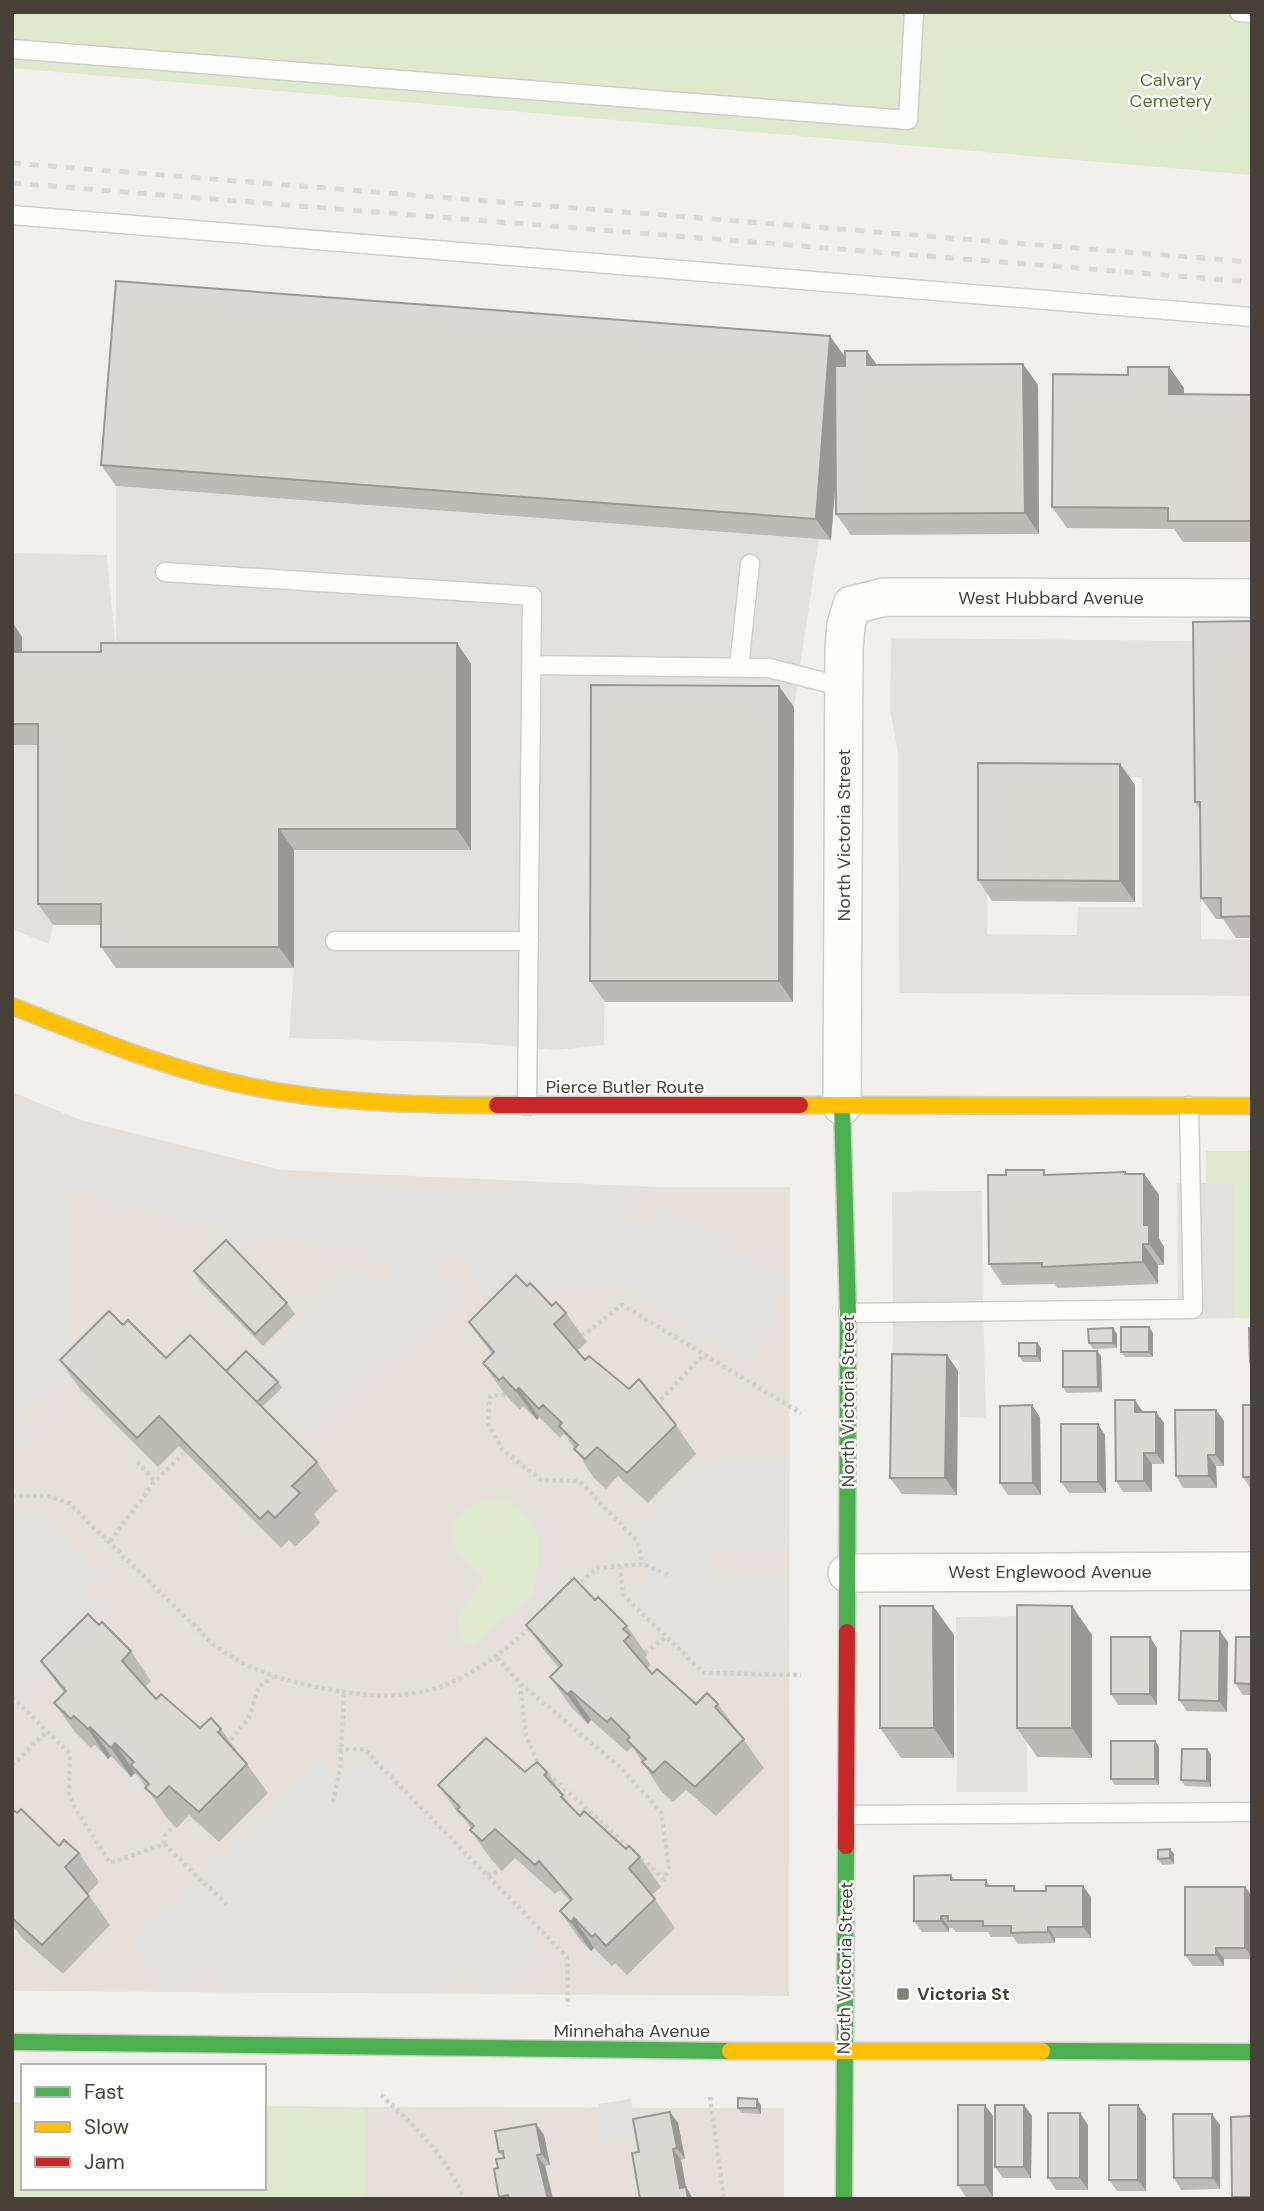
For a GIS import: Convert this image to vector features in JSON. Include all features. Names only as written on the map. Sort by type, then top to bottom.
[{"type":"street","name":"West Hubbard Avenue","points":[[852,605],[867,599],[885,597],[1252,598]]},
{"type":"street","name":"North Victoria Street","points":[[844,2199],[848,1313],[842,1106],[844,687],[846,625],[852,605]]},
{"type":"street","name":"Pierce Butler Route","points":[[12,1006],[111,1046],[248,1086],[389,1105],[1252,1106]]},
{"type":"street","name":"West Englewood Avenue","points":[[847,1573],[1252,1571]]},
{"type":"street","name":"Minnehaha Avenue","points":[[12,2042],[507,2050],[1252,2052]]},
{"type":"lane","points":[[12,49],[908,120],[914,12]]},
{"type":"lane","points":[[1239,12],[1252,13]]},
{"type":"lane","points":[[12,215],[1252,317]]},
{"type":"lane","points":[[739,667],[750,564]]},
{"type":"lane","points":[[165,572],[532,596],[527,1106]]},
{"type":"lane","points":[[531,665],[769,668],[844,687]]},
{"type":"lane","points":[[335,941],[529,941]]},
{"type":"lane","points":[[848,1313],[1193,1309],[1189,1106]]},
{"type":"lane","points":[[847,1815],[1252,1812]]},
{"type":"path","points":[[582,1336],[622,1305],[802,1413]]},
{"type":"path","points":[[654,1407],[704,1354]]},
{"type":"path","points":[[505,1395],[490,1396],[488,1410],[491,1431],[502,1449],[541,1479],[579,1480],[637,1541],[643,1564]]},
{"type":"path","points":[[110,1541],[155,1481],[186,1452]]},
{"type":"path","points":[[136,1462],[155,1481]]},
{"type":"path","points":[[12,1496],[48,1496],[69,1503],[214,1645],[245,1666],[274,1678],[344,1693],[381,1697],[413,1695],[460,1678],[497,1658],[537,1622]]},
{"type":"path","points":[[567,1595],[597,1568],[643,1564],[668,1575]]},
{"type":"path","points":[[620,1566],[623,1595],[704,1673],[802,1675]]},
{"type":"path","points":[[645,1653],[666,1637]]},
{"type":"path","points":[[497,1658],[520,1683],[621,1768],[661,1812],[669,1857],[664,1879],[657,1883]]},
{"type":"path","points":[[217,1754],[249,1718],[259,1686],[274,1678]]},
{"type":"path","points":[[520,1683],[526,1735],[535,1762],[664,1879]]},
{"type":"path","points":[[333,1802],[340,1770],[344,1693]]},
{"type":"path","points":[[12,1697],[71,1754],[72,1799],[110,1863],[164,1844]]},
{"type":"path","points":[[12,1765],[47,1731]]},
{"type":"path","points":[[339,1750],[364,1749],[567,1957],[568,2006]]},
{"type":"path","points":[[551,1791],[559,1783]]},
{"type":"path","points":[[164,1844],[165,1836],[174,1825]]},
{"type":"path","points":[[164,1844],[228,1906]]},
{"type":"path","points":[[487,1875],[502,1871]]},
{"type":"path","points":[[381,2095],[430,2140],[452,2170],[464,2199]]},
{"type":"path","points":[[710,2096],[724,2199]]},
{"type":"shaded area","points":[[116,486],[819,539],[794,707],[606,707],[604,1045],[556,1050],[475,1043],[289,1038],[294,968],[294,850],[471,850],[22,673],[12,636],[12,553],[107,555],[116,653]]},
{"type":"shaded area","points":[[891,638],[1202,641],[1201,939],[1252,940],[1252,996],[899,993],[898,752],[890,710]],"holes":[[[987,776],[1142,777],[1142,907],[1078,907],[1077,935],[987,934]]]},
{"type":"shaded area","points":[[12,745],[53,745],[53,925],[49,944],[12,929]]},
{"type":"shaded area","points":[[12,1092],[81,1120],[282,1170],[657,1187],[790,1187],[789,1996],[12,1991]]},
{"type":"shaded area","points":[[12,1100],[72,1124],[277,1176],[420,1190],[625,1191],[626,1219],[649,1227],[663,1205],[786,1279],[775,1296],[767,1343],[752,1364],[619,1283],[471,1282],[472,1255],[448,1254],[435,1274],[456,1297],[315,1432],[281,1398],[282,1387],[257,1363],[357,1265],[374,1283],[383,1282],[392,1270],[386,1254],[378,1249],[319,1245],[234,1232],[77,1191],[70,1193],[71,1378],[42,1403],[20,1413],[32,1442],[12,1448]]},
{"type":"shaded area","points":[[1177,1183],[1234,1183],[1234,1318],[1178,1319]]},
{"type":"shaded area","points":[[982,1191],[986,1418],[960,1417],[959,1360],[893,1361],[892,1192]]},
{"type":"shaded area","points":[[787,1460],[787,1552],[733,1552],[733,1532],[728,1531],[711,1553],[711,1570],[728,1596],[732,1595],[732,1575],[785,1576],[786,1665],[710,1666],[635,1588],[653,1573],[653,1552],[634,1534],[709,1461]]},
{"type":"shaded area","points":[[12,1514],[45,1514],[103,1574],[84,1591],[104,1612],[12,1703]]},
{"type":"shaded area","points":[[1026,1616],[1027,1792],[957,1792],[956,1617]]},
{"type":"shaded area","points":[[319,1759],[339,1779],[358,1761],[542,1946],[494,1994],[459,1961],[458,1986],[214,1982],[213,1960],[180,1992],[132,1944]]},
{"type":"shaded area","points":[[631,2099],[637,2136],[604,2142],[598,2104]]},
{"type":"shaded area","points":[[365,2107],[784,2108],[784,2199],[365,2199]]},
{"type":"green space","name":"Calvary Cemetery","points":[[12,12],[1252,12],[1252,175],[12,68]]},
{"type":"green space","points":[[1206,1151],[1252,1151],[1252,1318],[1234,1318],[1234,1183],[1206,1183]]},
{"type":"green space","points":[[497,1499],[514,1505],[533,1524],[539,1550],[536,1580],[533,1595],[471,1646],[463,1643],[457,1619],[483,1576],[454,1547],[450,1523],[471,1506]]},
{"type":"green space","points":[[12,2103],[21,2103],[21,2190],[266,2190],[266,2106],[365,2107],[365,2199],[12,2199]]},
{"type":"building","points":[[116,281],[830,336],[816,519],[101,465]]},
{"type":"building","points":[[845,351],[867,351],[867,365],[1023,364],[1025,513],[836,514],[835,366],[845,366]]},
{"type":"building","points":[[1128,367],[1169,367],[1169,394],[1252,395],[1252,521],[1168,521],[1168,508],[1052,507],[1053,374],[1128,375]]},
{"type":"building","points":[[1252,621],[1252,916],[1221,917],[1221,898],[1201,898],[1200,802],[1195,802],[1193,622]]},
{"type":"building","points":[[101,643],[457,643],[457,829],[279,829],[279,947],[101,947],[101,904],[38,904],[38,724],[12,724],[12,652],[101,652]]},
{"type":"building","points":[[591,685],[779,686],[779,981],[590,981]]},
{"type":"building","points":[[978,763],[1120,764],[1120,881],[978,880]]},
{"type":"building","points":[[1006,1170],[1044,1170],[1044,1175],[1125,1172],[1144,1174],[1144,1225],[1149,1225],[1149,1244],[1143,1244],[1143,1262],[1042,1267],[1042,1263],[989,1264],[988,1175],[1006,1175]]},
{"type":"building","points":[[226,1240],[287,1303],[255,1334],[194,1271]]},
{"type":"building","points":[[516,1275],[527,1286],[530,1283],[552,1306],[556,1302],[566,1313],[554,1324],[585,1360],[589,1356],[629,1389],[639,1379],[676,1425],[627,1473],[597,1447],[585,1459],[574,1449],[578,1445],[559,1426],[562,1423],[543,1405],[539,1409],[519,1388],[516,1391],[503,1377],[499,1380],[483,1363],[494,1352],[469,1322]]},
{"type":"building","points":[[109,1311],[123,1325],[128,1320],[166,1358],[190,1335],[317,1462],[292,1486],[300,1493],[275,1518],[268,1511],[260,1519],[159,1416],[137,1438],[60,1360]]},
{"type":"building","points":[[1121,1327],[1149,1327],[1149,1352],[1121,1352]]},
{"type":"building","points":[[1113,1328],[1113,1343],[1089,1343],[1088,1329]]},
{"type":"building","points":[[1249,1328],[1252,1328],[1252,1362],[1250,1362]]},
{"type":"building","points":[[1019,1343],[1037,1343],[1037,1356],[1019,1356]]},
{"type":"building","points":[[246,1351],[278,1382],[257,1402],[226,1371]]},
{"type":"building","points":[[1063,1351],[1097,1351],[1098,1387],[1063,1387]]},
{"type":"building","points":[[892,1354],[947,1355],[945,1478],[890,1478]]},
{"type":"building","points":[[1115,1400],[1135,1400],[1135,1412],[1156,1412],[1156,1453],[1144,1453],[1144,1481],[1116,1481]]},
{"type":"building","points":[[1032,1405],[1033,1483],[1000,1483],[1000,1406]]},
{"type":"building","points":[[1243,1405],[1252,1405],[1252,1477],[1243,1477]]},
{"type":"building","points":[[1175,1410],[1216,1410],[1216,1455],[1208,1455],[1209,1476],[1176,1476]]},
{"type":"building","points":[[1061,1424],[1098,1424],[1098,1482],[1061,1482]]},
{"type":"building","points":[[574,1578],[595,1600],[598,1597],[627,1626],[623,1629],[630,1635],[624,1641],[652,1674],[657,1669],[696,1704],[707,1693],[718,1704],[715,1707],[744,1739],[695,1787],[665,1761],[653,1773],[642,1762],[646,1759],[627,1740],[630,1737],[611,1718],[607,1722],[571,1691],[567,1694],[550,1677],[562,1665],[526,1625]]},
{"type":"building","points":[[1017,1605],[1072,1606],[1072,1728],[1017,1728]]},
{"type":"building","points":[[880,1606],[933,1606],[934,1728],[880,1728]]},
{"type":"building","points":[[88,1614],[99,1625],[102,1622],[131,1651],[122,1661],[156,1699],[161,1694],[200,1728],[211,1718],[221,1729],[218,1732],[247,1764],[199,1812],[169,1786],[157,1798],[145,1788],[149,1784],[131,1765],[134,1762],[115,1743],[111,1748],[90,1727],[88,1729],[74,1716],[71,1719],[54,1703],[66,1691],[41,1661]]},
{"type":"building","points":[[1181,1631],[1220,1631],[1219,1701],[1179,1700]]},
{"type":"building","points":[[1111,1637],[1150,1637],[1150,1694],[1111,1694]]},
{"type":"building","points":[[1236,1637],[1252,1637],[1252,1684],[1235,1683]]},
{"type":"building","points":[[486,1738],[525,1772],[537,1762],[547,1772],[544,1775],[563,1795],[561,1797],[580,1816],[584,1811],[626,1849],[629,1846],[640,1857],[629,1868],[655,1899],[606,1946],[595,1934],[592,1937],[574,1918],[571,1922],[560,1911],[572,1899],[539,1861],[535,1865],[495,1829],[482,1841],[470,1830],[474,1826],[457,1809],[460,1807],[438,1785]]},
{"type":"building","points":[[1111,1741],[1155,1741],[1155,1779],[1111,1779]]},
{"type":"building","points":[[1182,1749],[1207,1749],[1207,1781],[1181,1780]]},
{"type":"building","points":[[12,1809],[17,1813],[21,1809],[59,1846],[64,1840],[79,1853],[65,1867],[89,1896],[42,1945],[12,1918]]},
{"type":"building","points":[[1170,1849],[1170,1858],[1158,1859],[1158,1850]]},
{"type":"building","points":[[951,1875],[951,1880],[986,1880],[986,1886],[1014,1886],[1014,1891],[1046,1891],[1046,1886],[1083,1886],[1083,1927],[1048,1927],[1048,1932],[1011,1933],[1011,1926],[983,1926],[983,1921],[948,1921],[948,1916],[941,1916],[941,1921],[914,1921],[914,1876]]},
{"type":"building","points":[[1185,1887],[1245,1887],[1245,1948],[1216,1948],[1216,1955],[1185,1955]]},
{"type":"building","points":[[738,2098],[757,2099],[757,2108],[738,2108]]},
{"type":"building","points":[[958,2105],[985,2105],[985,2185],[958,2185]]},
{"type":"building","points":[[995,2105],[1024,2105],[1024,2167],[995,2167]]},
{"type":"building","points":[[1109,2105],[1138,2105],[1138,2180],[1109,2180]]},
{"type":"building","points":[[670,2112],[677,2148],[673,2149],[680,2188],[686,2187],[688,2199],[640,2199],[632,2153],[639,2152],[633,2119]]},
{"type":"building","points":[[1048,2113],[1080,2113],[1080,2178],[1048,2178]]},
{"type":"building","points":[[1173,2114],[1212,2114],[1213,2178],[1174,2178]]},
{"type":"building","points":[[1252,2116],[1251,2197],[1232,2197],[1231,2117]]},
{"type":"building","points":[[536,2124],[542,2154],[537,2155],[548,2199],[509,2199],[508,2195],[499,2197],[494,2169],[498,2168],[496,2159],[504,2158],[503,2151],[499,2152],[495,2131]]},
{"type":"railway","points":[[12,163],[1252,262]]},
{"type":"railway","points":[[12,183],[1252,282]]},
{"type":"traffic: fast","points":[[842,1106],[848,1313],[847,1632]]},
{"type":"traffic: fast","points":[[844,2199],[846,1846]]},
{"type":"traffic: fast","points":[[12,2042],[730,2051]]},
{"type":"traffic: fast","points":[[1042,2051],[1252,2052]]},
{"type":"traffic: slow","points":[[12,1006],[158,1061],[248,1086],[372,1102],[497,1105]]},
{"type":"traffic: slow","points":[[800,1105],[1252,1106]]},
{"type":"traffic: slow","points":[[730,2051],[1042,2051]]},
{"type":"traffic: jam","points":[[497,1105],[800,1105]]},
{"type":"traffic: jam","points":[[846,1846],[847,1632]]},
{"type":"place","name":"Victoria St","points":[[903,1994]]}]
